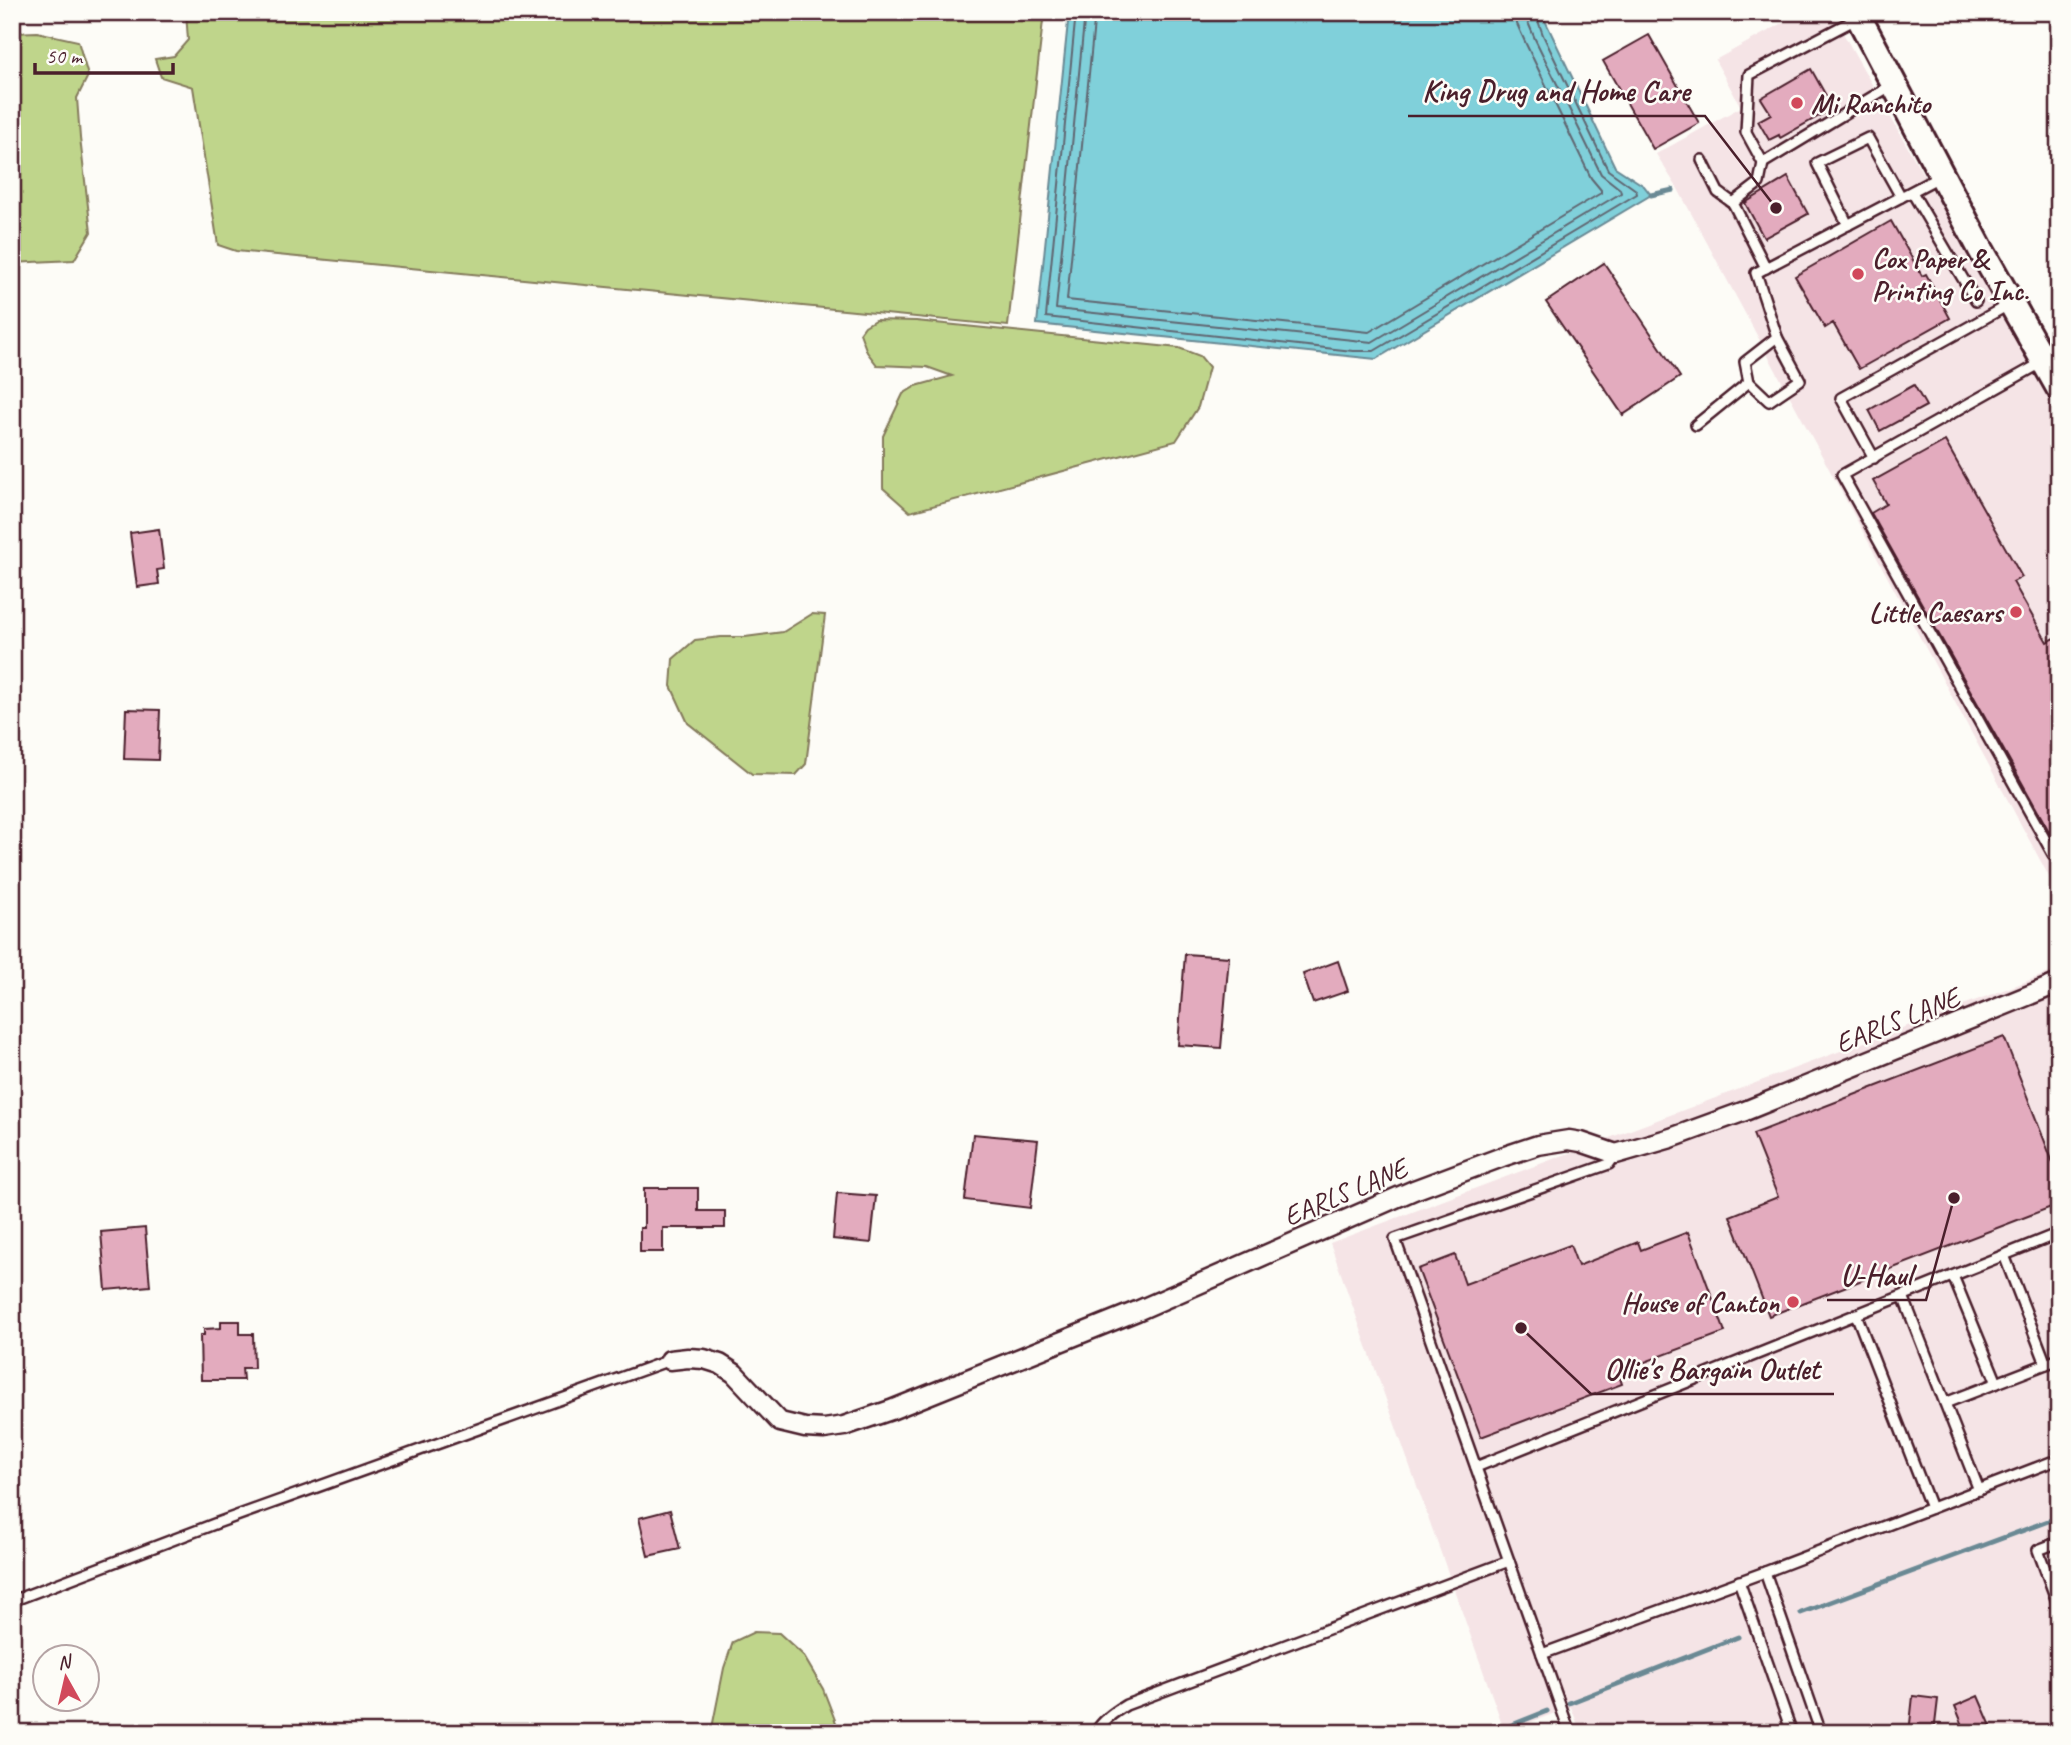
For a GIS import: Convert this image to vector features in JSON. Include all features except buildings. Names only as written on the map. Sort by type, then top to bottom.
[{"type":"main road","points":[[1857,15],[2059,388]]},
{"type":"street","name":"EARLS LANE","points":[[670,1360],[704,1359],[720,1364],[734,1373],[780,1422],[805,1428],[844,1426],[1137,1311],[1414,1190],[1502,1157],[1538,1145],[1569,1140],[1616,1154],[1671,1138],[1745,1111],[2059,983]]},
{"type":"lane","points":[[1732,203],[1759,183],[1763,163],[1746,132],[1749,75],[1857,15]]},
{"type":"lane","points":[[1763,163],[1893,84]]},
{"type":"lane","points":[[1848,225],[1817,163],[1868,138],[1901,197]]},
{"type":"lane","points":[[1702,160],[1718,192],[1732,203],[1766,268]]},
{"type":"lane","points":[[1777,337],[1745,362],[1749,382],[1769,401],[1800,380],[1777,337],[1756,273],[1942,176]]},
{"type":"lane","points":[[1912,192],[1976,300]]},
{"type":"lane","points":[[1874,458],[1841,398],[2011,303]]},
{"type":"lane","points":[[2044,362],[1842,475],[2053,854],[2059,857]]},
{"type":"lane","points":[[1696,425],[1749,382]]},
{"type":"lane","points":[[1570,1733],[1395,1239],[1609,1164],[1616,1154]]},
{"type":"lane","points":[[1476,1467],[2059,1233]]},
{"type":"lane","points":[[2004,1255],[2046,1364]]},
{"type":"lane","points":[[1953,1276],[1997,1383]]},
{"type":"lane","points":[[1903,1296],[1979,1490]]},
{"type":"lane","points":[[1856,1314],[1931,1508]]},
{"type":"lane","points":[[1945,1403],[2059,1359]]},
{"type":"lane","points":[[12,1601],[224,1520],[670,1360]]},
{"type":"lane","points":[[1542,1654],[2059,1459]]},
{"type":"lane","points":[[2059,1542],[2038,1550],[2059,1607]]},
{"type":"lane","points":[[1095,1733],[1112,1713],[1126,1705],[1509,1561]]},
{"type":"lane","points":[[1765,1572],[1821,1733]]},
{"type":"lane","points":[[1739,1581],[1792,1733]]},
{"type":"shaded area","points":[[1803,12],[1831,12],[2059,414],[2059,895],[1678,189],[1656,154],[1741,107],[1715,60]]},
{"type":"shaded area","points":[[2059,969],[2059,1720],[2025,1733],[1581,1733],[1571,1707],[1505,1732],[1330,1243]]},
{"type":"green space","points":[[186,12],[1044,12],[1008,326],[236,251],[218,245],[193,87],[161,77],[155,59],[174,56],[188,40]]},
{"type":"green space","points":[[37,32],[78,41],[88,76],[77,98],[91,232],[74,260],[12,263],[12,33]]},
{"type":"green space","points":[[875,320],[916,321],[1179,348],[1200,356],[1209,367],[1198,407],[1176,441],[910,512],[883,488],[883,436],[903,394],[916,386],[952,376],[927,367],[877,365],[867,352],[860,333]]},
{"type":"green space","points":[[812,614],[825,615],[806,764],[796,775],[752,774],[688,723],[671,686],[673,659],[695,640],[783,632]]},
{"type":"green space","points":[[754,1632],[779,1633],[803,1655],[823,1689],[840,1733],[711,1733],[724,1668],[733,1642]]},
{"type":"water","points":[[1069,12],[1541,12],[1615,167],[1644,186],[1651,195],[1376,359],[1037,324]]},
{"type":"waterway","points":[[1651,195],[1673,190]]},
{"type":"waterway","points":[[1801,1613],[2059,1517]]},
{"type":"waterway","points":[[1569,1703],[1738,1637]]},
{"type":"waterway","points":[[1492,1733],[1547,1711]]},
{"type":"place","name":"Mi Ranchito","points":[[1797,103]]},
{"type":"place","name":"King Drug and Home Care","points":[[1776,208]]},
{"type":"place","name":"Cox Paper & Printing Co Inc.","points":[[1858,274]]},
{"type":"place","name":"Little Caesars","points":[[2016,612]]},
{"type":"place","name":"U-Haul","points":[[1954,1198]]},
{"type":"place","name":"House of Canton","points":[[1793,1302]]},
{"type":"place","name":"Ollie's Bargain Outlet","points":[[1521,1328]]}]
